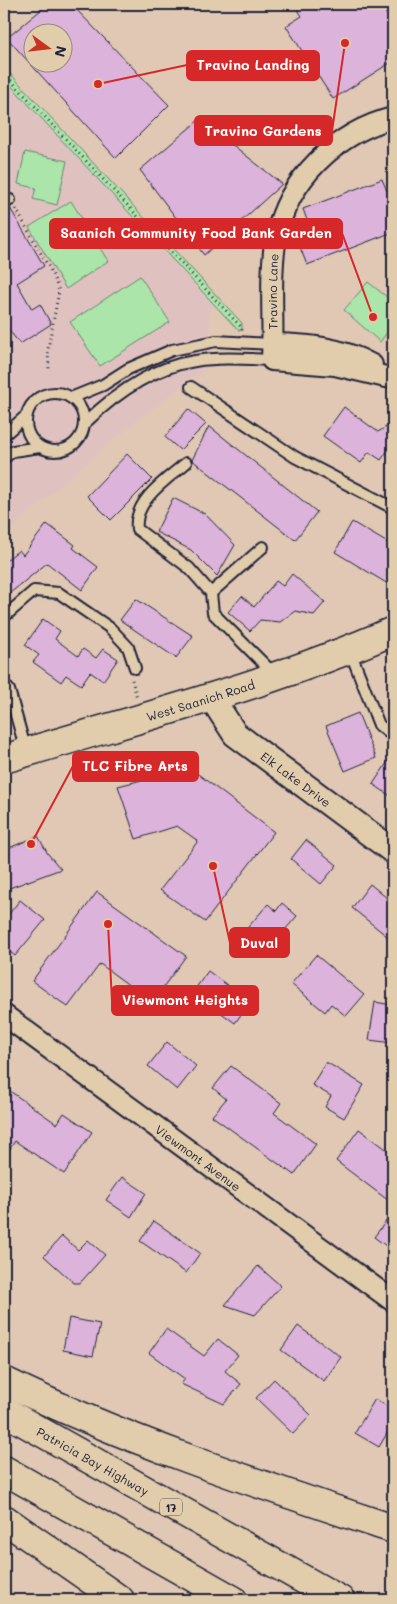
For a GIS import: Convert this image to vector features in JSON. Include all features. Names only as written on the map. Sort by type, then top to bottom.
[{"type":"main road","name":"West Saanich Road","points":[[15,756],[276,677],[349,650],[393,631]]},
{"type":"main road","points":[[4,1380],[131,1438],[279,1491],[393,1529]]},
{"type":"main road","name":"Patricia Bay Highway","points":[[4,1412],[340,1600]]},
{"type":"main road","points":[[4,1470],[233,1600]]},
{"type":"main road","points":[[4,1519],[120,1600]]},
{"type":"street","name":"Travino Lane","points":[[273,352],[276,238],[282,215],[312,167],[332,148],[359,130],[393,118]]},
{"type":"street","points":[[273,352],[390,379]]},
{"type":"street","name":"Elk Lake Drive","points":[[211,697],[235,734],[393,851]]},
{"type":"street","name":"Viewmont Avenue","points":[[4,1015],[393,1301]]},
{"type":"lane","points":[[71,398],[104,385],[136,365],[172,350],[216,341],[242,342],[273,352]]},
{"type":"lane","points":[[85,423],[106,403],[149,376],[193,361],[273,352]]},
{"type":"lane","points":[[191,388],[294,457],[393,508]]},
{"type":"lane","points":[[4,436],[27,415],[31,406],[45,395],[63,394],[71,398],[79,404],[85,423],[83,432],[73,446],[56,452],[40,448],[14,451],[4,458]]},
{"type":"lane","points":[[27,415],[28,433],[40,448]]},
{"type":"lane","points":[[186,463],[153,491],[136,519],[137,530],[189,568],[211,593],[213,613],[276,677]]},
{"type":"lane","points":[[211,593],[263,547]]},
{"type":"lane","points":[[4,617],[34,591],[59,594],[110,628],[128,647],[135,668]]},
{"type":"lane","points":[[349,650],[379,725],[393,736]]},
{"type":"lane","points":[[4,684],[9,690],[15,756]]},
{"type":"path","points":[[4,73],[242,328],[242,342]]},
{"type":"path","points":[[7,202],[30,232],[59,291],[48,349],[50,370]]},
{"type":"path","points":[[131,681],[133,687]]},
{"type":"shaded area","points":[[4,78],[217,307],[209,312],[212,364],[131,425],[4,535]]},
{"type":"green space","points":[[4,67],[242,323],[242,330],[238,330],[4,78]]},
{"type":"green space","points":[[25,152],[67,161],[57,205],[33,199],[36,188],[18,184]]},
{"type":"green space","points":[[71,201],[108,261],[66,289],[29,227]]},
{"type":"green space","points":[[140,276],[170,322],[100,366],[70,322]]},
{"type":"green space","points":[[368,282],[393,302],[393,324],[380,342],[344,310]]},
{"type":"building","points":[[48,4],[71,4],[169,105],[116,158],[38,72],[72,72],[72,22],[26,22]]},
{"type":"building","points":[[294,4],[380,4],[393,24],[393,61],[333,99],[286,26],[302,16]]},
{"type":"building","points":[[22,26],[22,55],[7,38]]},
{"type":"building","points":[[200,119],[282,184],[204,255],[140,170]]},
{"type":"building","points":[[382,179],[387,191],[393,192],[393,232],[307,265],[296,237],[311,231],[303,209]]},
{"type":"building","points":[[10,208],[44,266],[17,283],[32,309],[40,304],[51,324],[20,344],[8,329],[4,332],[4,210]]},
{"type":"building","points":[[344,407],[378,432],[386,427],[393,432],[393,443],[381,460],[369,452],[361,463],[323,436]]},
{"type":"building","points":[[188,409],[206,424],[180,450],[165,437]]},
{"type":"building","points":[[209,426],[317,512],[295,540],[192,460]]},
{"type":"building","points":[[127,454],[152,479],[111,520],[87,496]]},
{"type":"building","points":[[173,498],[205,514],[235,545],[217,576],[191,550],[156,532]]},
{"type":"building","points":[[352,522],[393,546],[393,587],[335,552]]},
{"type":"building","points":[[47,524],[75,545],[73,548],[98,567],[82,590],[47,563],[4,598],[4,562],[19,550],[23,555]]},
{"type":"building","points":[[292,574],[325,602],[314,615],[295,611],[280,622],[260,620],[250,631],[228,612],[242,596],[254,607],[276,581],[283,586]]},
{"type":"building","points":[[136,599],[193,636],[176,658],[120,620]]},
{"type":"building","points":[[43,619],[60,631],[55,639],[78,656],[83,649],[96,658],[103,649],[118,659],[103,681],[90,672],[81,685],[66,675],[61,682],[33,662],[39,655],[25,645]]},
{"type":"building","points":[[358,713],[376,758],[345,771],[326,726]]},
{"type":"building","points":[[393,754],[393,798],[373,784]]},
{"type":"building","points":[[190,768],[274,832],[205,922],[160,890],[198,841],[177,826],[136,839],[118,786]]},
{"type":"building","points":[[38,836],[48,854],[61,869],[4,890],[4,850]]},
{"type":"building","points":[[306,840],[337,865],[321,884],[291,859]]},
{"type":"building","points":[[370,884],[393,903],[393,941],[352,908]]},
{"type":"building","points":[[97,892],[186,956],[152,1002],[100,964],[68,1007],[32,981]]},
{"type":"building","points":[[20,900],[45,920],[15,956],[4,947],[4,920]]},
{"type":"building","points":[[282,903],[297,916],[265,953],[243,933],[268,904],[276,911]]},
{"type":"building","points":[[316,955],[364,995],[346,1016],[331,1004],[325,1012],[291,984]]},
{"type":"building","points":[[208,971],[250,1002],[235,1023],[193,992]]},
{"type":"building","points":[[375,1002],[392,1005],[389,1019],[393,1019],[393,1043],[369,1040]]},
{"type":"building","points":[[167,1042],[196,1066],[177,1090],[148,1066]]},
{"type":"building","points":[[326,1062],[364,1085],[344,1118],[325,1107],[331,1096],[312,1085]]},
{"type":"building","points":[[231,1066],[281,1103],[274,1113],[316,1144],[294,1175],[212,1116],[226,1099],[213,1088]]},
{"type":"building","points":[[4,1087],[57,1124],[64,1113],[92,1132],[64,1174],[15,1141],[4,1158]]},
{"type":"building","points":[[359,1129],[393,1154],[393,1204],[336,1161]]},
{"type":"building","points":[[122,1177],[146,1193],[131,1217],[106,1200]]},
{"type":"building","points":[[393,1212],[393,1251],[374,1237]]},
{"type":"building","points":[[154,1221],[200,1253],[186,1273],[140,1241]]},
{"type":"building","points":[[62,1236],[78,1250],[88,1240],[105,1255],[80,1283],[74,1283],[44,1256]]},
{"type":"building","points":[[258,1266],[281,1286],[255,1315],[225,1305]]},
{"type":"building","points":[[69,1318],[100,1324],[93,1356],[63,1350]]},
{"type":"building","points":[[298,1326],[341,1357],[324,1381],[281,1350]]},
{"type":"building","points":[[166,1329],[204,1356],[218,1339],[238,1355],[225,1371],[241,1384],[224,1404],[181,1384],[185,1379],[149,1353]]},
{"type":"building","points":[[274,1379],[311,1415],[293,1434],[256,1398]]},
{"type":"building","points":[[375,1399],[393,1410],[393,1423],[379,1447],[355,1433]]},
{"type":"place","name":"Travino Gardens","points":[[345,43]]},
{"type":"place","name":"Travino Landing","points":[[98,84]]},
{"type":"place","name":"Saanich Community Food Bank Garden","points":[[373,317]]},
{"type":"place","name":"TLC Fibre Arts","points":[[31,844]]},
{"type":"place","name":"Duval","points":[[213,866]]},
{"type":"place","name":"Viewmont Heights","points":[[108,924]]}]
